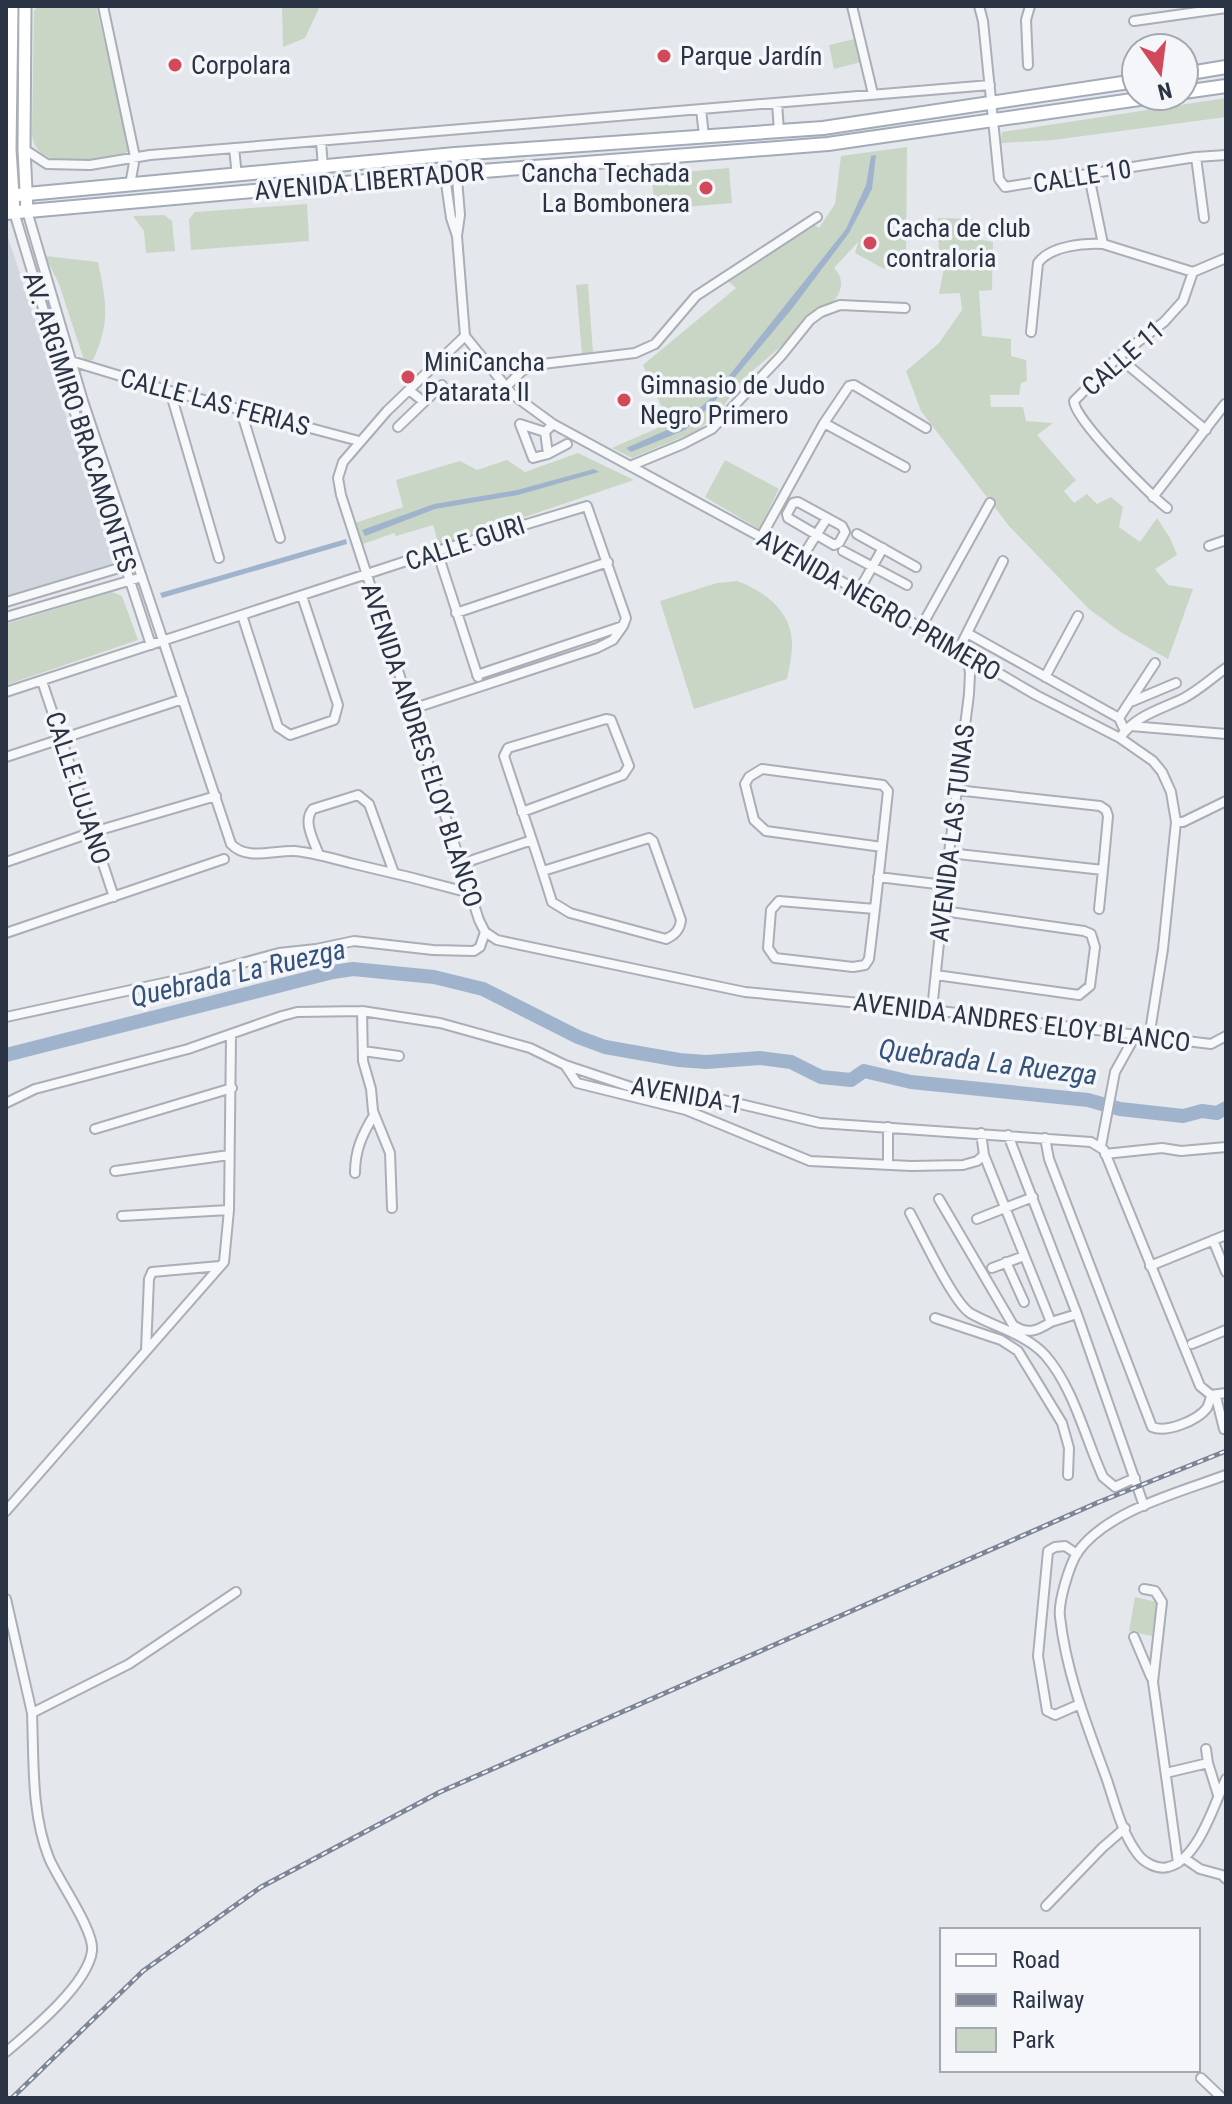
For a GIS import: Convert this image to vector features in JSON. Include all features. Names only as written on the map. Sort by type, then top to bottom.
[{"type":"main road","points":[[1200,71],[1226,67]]},
{"type":"main road","name":"AVENIDA LIBERTADOR","points":[[14,195],[455,154],[823,128],[1120,84]]},
{"type":"main road","points":[[1200,90],[1226,86]]},
{"type":"main road","name":"AVENIDA LIBERTADOR","points":[[16,212],[450,173],[828,144],[1120,102]]},
{"type":"street","points":[[12,6],[16,212],[71,361],[231,844],[248,855],[270,851],[319,855],[470,893]]},
{"type":"street","points":[[14,195],[24,149],[25,6]]},
{"type":"street","points":[[103,6],[135,157],[130,185]]},
{"type":"street","points":[[852,6],[873,94]]},
{"type":"street","points":[[979,6],[994,122]]},
{"type":"street","points":[[1028,65],[1026,20],[1030,6]]},
{"type":"street","points":[[1134,21],[1226,8]]},
{"type":"street","points":[[24,149],[47,164],[90,165],[135,157],[234,148],[990,85]]},
{"type":"street","points":[[777,103],[779,131]]},
{"type":"street","points":[[701,109],[704,136]]},
{"type":"street","name":"CALLE 10","points":[[994,122],[999,179],[1005,187],[1226,155]]},
{"type":"street","points":[[321,141],[323,168]]},
{"type":"street","points":[[234,148],[237,176]]},
{"type":"street","points":[[455,154],[450,173],[451,218],[457,236],[465,336]]},
{"type":"street","points":[[442,156],[450,173]]},
{"type":"street","points":[[1196,157],[1204,218]]},
{"type":"street","points":[[1089,176],[1103,244]]},
{"type":"street","name":"AV. ARGIMIRO BRACAMONTES","points":[[16,212],[72,404],[151,645]]},
{"type":"street","points":[[506,387],[522,371],[534,365],[635,353],[655,344],[696,296],[817,217]]},
{"type":"street","points":[[1031,332],[1038,263],[1043,256],[1088,244],[1103,244],[1193,272],[1226,258]]},
{"type":"street","name":"CALLE 11","points":[[1167,508],[1153,497],[1074,407],[1078,396],[1118,357],[1164,322],[1183,301],[1193,272]]},
{"type":"street","points":[[630,466],[712,429],[781,356],[810,320],[821,312],[840,305],[905,308]]},
{"type":"street","name":"AVENIDA NEGRO PRIMERO","points":[[465,336],[506,387],[553,424],[801,559],[967,656],[1125,732],[1162,772],[1171,792],[1176,822],[1163,949],[1149,1038]]},
{"type":"street","name":"AVENIDA ANDRES ELOY BLANCO","points":[[465,336],[359,441],[343,462],[338,478],[485,932],[497,940],[745,992],[932,1010],[1211,1044],[1226,1036]]},
{"type":"street","points":[[1118,357],[1206,430]]},
{"type":"street","name":"CALLE LAS FERIAS","points":[[71,361],[241,411],[359,441]]},
{"type":"street","points":[[398,427],[442,385]]},
{"type":"street","points":[[761,537],[824,423],[849,386],[854,385],[926,428]]},
{"type":"street","points":[[409,390],[424,402]]},
{"type":"street","points":[[170,391],[219,558]]},
{"type":"street","points":[[1153,497],[1225,404]]},
{"type":"street","points":[[241,411],[280,538]]},
{"type":"street","points":[[545,435],[521,423],[533,458],[567,444]]},
{"type":"street","points":[[824,423],[905,467]]},
{"type":"street","points":[[525,439],[545,435],[553,424]]},
{"type":"street","points":[[545,435],[548,454]]},
{"type":"street","points":[[798,502],[827,518],[845,532],[839,543],[834,545],[817,535],[788,518],[793,503],[798,502]]},
{"type":"street","points":[[920,629],[990,503]]},
{"type":"street","name":"CALLE GURI","points":[[6,692],[584,506],[590,509],[608,562]]},
{"type":"street","points":[[801,559],[827,518]]},
{"type":"street","points":[[857,534],[916,567]]},
{"type":"street","points":[[1209,546],[1226,540]]},
{"type":"street","points":[[858,592],[883,548]]},
{"type":"street","points":[[437,551],[480,686]]},
{"type":"street","points":[[843,551],[907,585]]},
{"type":"street","points":[[958,651],[1003,561]]},
{"type":"street","points":[[412,709],[597,648],[613,640],[626,618],[608,562],[456,613]]},
{"type":"street","points":[[6,602],[138,563]]},
{"type":"street","points":[[6,617],[142,577]]},
{"type":"street","points":[[242,615],[278,727],[290,735],[334,720],[338,705],[302,596]]},
{"type":"street","points":[[1045,677],[1078,616]]},
{"type":"street","points":[[477,675],[623,626]]},
{"type":"street","points":[[967,633],[1119,718],[1125,732]]},
{"type":"street","name":"AVENIDA LAS TUNAS","points":[[932,1010],[969,694],[967,656]]},
{"type":"street","points":[[1119,718],[1155,663]]},
{"type":"street","points":[[1125,732],[1147,714],[1187,697],[1226,668]]},
{"type":"street","name":"CALLE LUJANO","points":[[42,681],[114,897]]},
{"type":"street","points":[[1132,701],[1176,683]]},
{"type":"street","points":[[6,757],[183,699]]},
{"type":"street","points":[[522,812],[627,771],[629,766],[611,720],[508,748],[504,756],[522,812],[543,871],[552,902],[570,913],[666,939],[674,936],[680,926],[681,920],[653,841],[649,838],[543,871]]},
{"type":"street","points":[[1125,732],[1226,734]]},
{"type":"street","points":[[875,909],[779,901],[771,910],[768,948],[775,958],[853,967],[865,965],[869,959],[875,909],[878,877],[882,847],[888,791],[883,785],[762,769],[749,777],[745,784],[754,820],[766,831],[882,847]]},
{"type":"street","points":[[956,790],[1100,806],[1106,810],[1108,816],[1099,909]]},
{"type":"street","points":[[319,855],[307,820],[309,813],[358,795],[369,804],[394,873]]},
{"type":"street","points":[[6,862],[93,832],[216,796]]},
{"type":"street","points":[[1176,822],[1183,822],[1226,801]]},
{"type":"street","points":[[461,864],[532,840]]},
{"type":"street","points":[[949,853],[1103,870]]},
{"type":"street","points":[[6,933],[224,859]]},
{"type":"street","points":[[878,877],[945,885]]},
{"type":"street","points":[[936,975],[1079,995],[1090,986],[1095,947],[1091,934],[1084,931],[943,911]]},
{"type":"street","points":[[6,1017],[191,977],[279,953],[328,948],[354,941],[433,950],[474,951],[480,947],[485,932]]},
{"type":"street","points":[[362,1011],[363,1051],[374,1115],[390,1153],[392,1208]]},
{"type":"street","name":"AVENIDA 1","points":[[6,1103],[35,1089],[231,1036],[297,1012],[362,1011],[440,1023],[494,1037],[634,1088],[715,1098],[820,1123],[1091,1142],[1103,1150],[1162,1148],[1181,1151],[1226,1147]]},
{"type":"street","points":[[6,1511],[227,1257],[231,1036]]},
{"type":"street","points":[[1135,1036],[1119,1062],[1103,1133],[1103,1150],[1200,1386],[1214,1396],[1224,1429]]},
{"type":"street","points":[[363,1051],[399,1056]]},
{"type":"street","points":[[565,1065],[577,1083],[686,1110],[810,1161],[963,1165],[977,1161],[984,1155]]},
{"type":"street","points":[[95,1129],[232,1088]]},
{"type":"street","points":[[355,1173],[360,1139],[374,1115]]},
{"type":"street","points":[[888,1127],[888,1165]]},
{"type":"street","points":[[981,1133],[984,1155],[1051,1322]]},
{"type":"street","points":[[1008,1135],[1077,1314],[1144,1506]]},
{"type":"street","points":[[1045,1138],[1049,1159],[1152,1427],[1163,1430],[1199,1415],[1214,1396],[1226,1393]]},
{"type":"street","points":[[115,1171],[229,1155]]},
{"type":"street","points":[[977,1219],[1033,1197]]},
{"type":"street","points":[[939,1199],[1010,1328],[1043,1353],[1062,1379],[1103,1477],[1115,1487],[1135,1478]]},
{"type":"street","points":[[122,1216],[229,1210]]},
{"type":"street","points":[[910,1213],[954,1296],[968,1311],[1022,1332],[1038,1330],[1051,1322],[1077,1314]]},
{"type":"street","points":[[1150,1266],[1226,1235]]},
{"type":"street","points":[[1213,1240],[1226,1272]]},
{"type":"street","points":[[992,1268],[1024,1256]]},
{"type":"street","points":[[1006,1262],[1024,1302]]},
{"type":"street","points":[[146,1351],[149,1279],[152,1272],[220,1266]]},
{"type":"street","points":[[935,1318],[1001,1340],[1018,1351],[1062,1423],[1069,1448],[1068,1475]]},
{"type":"street","points":[[1001,1340],[1010,1328]]},
{"type":"street","points":[[1192,1344],[1226,1330]]},
{"type":"street","points":[[1226,1475],[1144,1506],[1098,1532],[1077,1554],[1062,1596],[1060,1614],[1080,1704],[1125,1828],[1138,1855],[1150,1865],[1166,1868],[1193,1851],[1226,1779]]},
{"type":"street","points":[[1077,1554],[1065,1546],[1048,1551],[1038,1656],[1047,1711],[1055,1715],[1080,1704]]},
{"type":"street","points":[[1144,1589],[1155,1591],[1162,1602],[1153,1682],[1181,1860]]},
{"type":"street","points":[[32,1713],[129,1664],[236,1592]]},
{"type":"street","points":[[6,1599],[32,1713],[37,1816],[49,1858],[90,1934],[93,1949],[88,1965],[65,1996],[6,2052]]},
{"type":"street","points":[[1134,1637],[1153,1682]]},
{"type":"street","points":[[1206,1749],[1218,1795]]},
{"type":"street","points":[[1166,1773],[1208,1763]]},
{"type":"street","points":[[1046,1906],[1125,1828]]},
{"type":"street","points":[[1181,1860],[1226,1879]]},
{"type":"street","points":[[1201,2078],[1222,2098]]},
{"type":"shaded area","points":[[6,231],[114,563],[6,596]]},
{"type":"green space","points":[[37,6],[96,6],[130,151],[73,162],[45,155],[36,147],[32,134],[34,11]]},
{"type":"green space","points":[[282,6],[320,6],[305,38],[283,47]]},
{"type":"green space","points":[[859,38],[865,61],[834,69],[829,45]]},
{"type":"green space","points":[[1226,98],[1226,117],[1053,140],[1001,143],[1002,132],[1134,112],[1200,112],[1200,102]]},
{"type":"green space","points":[[907,147],[906,261],[889,263],[884,269],[855,253],[858,242],[834,268],[841,282],[840,289],[828,308],[743,379],[719,412],[697,431],[632,458],[612,448],[669,423],[643,365],[736,288],[727,280],[813,224],[819,228],[835,204],[841,156]]},
{"type":"green space","points":[[729,168],[732,203],[613,213],[612,198],[647,195],[647,204],[654,204],[652,175]]},
{"type":"green space","points":[[307,204],[309,241],[191,250],[189,219],[195,212]]},
{"type":"green space","points":[[164,215],[172,221],[175,251],[146,253],[144,231],[133,216]]},
{"type":"green space","points":[[938,218],[973,219],[972,238],[993,242],[992,290],[979,291],[982,336],[1011,339],[1011,356],[1026,360],[1027,381],[1021,383],[1019,395],[990,395],[991,407],[1023,407],[1026,421],[1053,423],[1037,435],[1076,480],[1064,491],[1074,503],[1087,494],[1097,504],[1111,497],[1123,507],[1119,527],[1140,542],[1157,518],[1170,538],[1177,555],[1155,569],[1168,585],[1193,589],[1168,659],[1122,633],[1089,609],[1009,526],[921,411],[906,371],[939,343],[962,310],[960,293],[939,294],[945,262],[939,260]]},
{"type":"green space","points":[[45,256],[98,262],[105,322],[93,360],[84,360],[59,284]]},
{"type":"green space","points":[[588,284],[593,353],[582,354],[576,285]]},
{"type":"green space","points":[[578,453],[634,480],[439,546],[433,525],[396,536],[394,533],[363,544],[355,523],[403,507],[396,480],[460,461],[477,470],[507,460],[525,472]]},
{"type":"green space","points":[[725,460],[779,489],[759,529],[705,497]]},
{"type":"green space","points":[[737,581],[767,597],[788,623],[792,646],[787,679],[694,709],[660,601],[717,583]]},
{"type":"green space","points":[[112,592],[122,596],[138,640],[6,685],[6,624]]},
{"type":"green space","points":[[1135,1597],[1157,1602],[1152,1636],[1129,1631]]},
{"type":"water","points":[[876,155],[872,189],[849,233],[791,310],[715,401],[685,430],[631,452],[626,448],[683,423],[712,397],[846,229],[866,185],[871,156]]},
{"type":"water","points":[[594,469],[599,472],[518,495],[435,509],[365,536],[362,530],[434,504],[517,490]]},
{"type":"water","points":[[346,539],[347,544],[162,598],[160,593]]},
{"type":"waterway","name":"Quebrada La Ruezga","points":[[6,1055],[353,969],[434,977],[483,989],[578,1037],[605,1047],[679,1060],[706,1062],[760,1058],[791,1062],[821,1077],[851,1080],[864,1071],[911,1082],[1088,1100],[1120,1109],[1183,1116],[1202,1111],[1217,1113],[1226,1108]]},
{"type":"railway","points":[[12,2098],[143,1971],[261,1887],[440,1792],[1099,1502],[1226,1451]]},
{"type":"place","name":"Parque Jardín","points":[[664,56]]},
{"type":"place","name":"Corpolara","points":[[175,65]]},
{"type":"place","name":"Cancha Techada La Bombonera","points":[[706,188]]},
{"type":"place","name":"Cacha de club contraloria","points":[[870,243]]},
{"type":"place","name":"MiniCancha Patarata II","points":[[408,377]]},
{"type":"place","name":"Gimnasio de Judo Negro Primero","points":[[624,400]]}]
